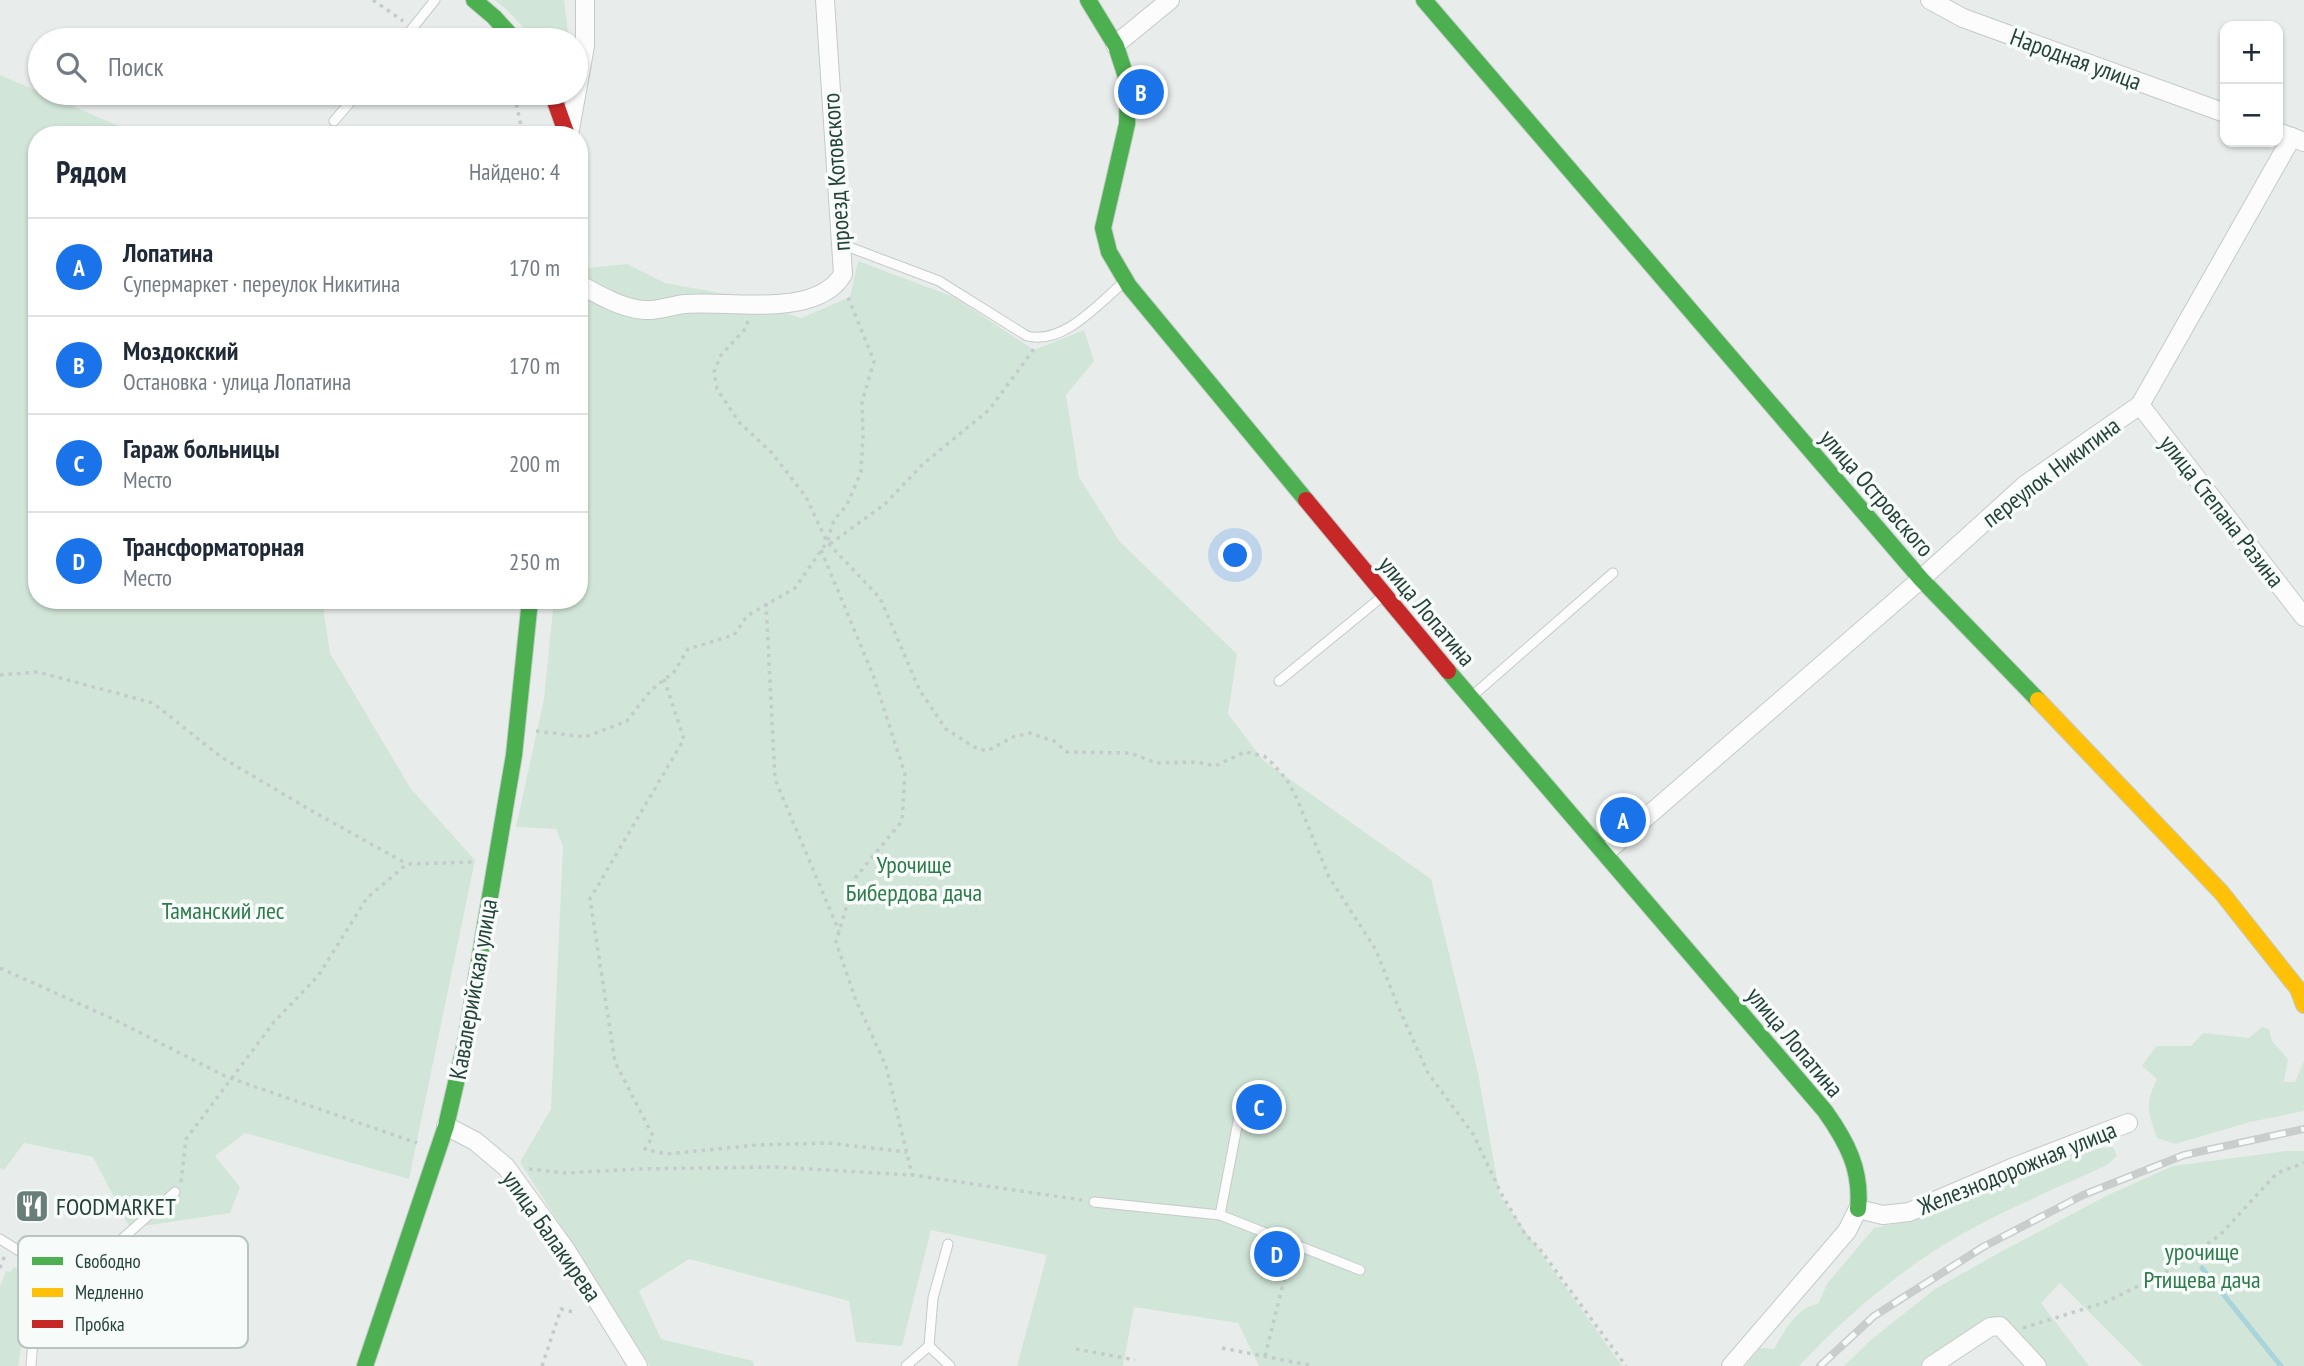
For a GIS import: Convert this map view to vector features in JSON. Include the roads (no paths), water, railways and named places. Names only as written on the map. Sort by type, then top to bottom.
[{"type":"street","points":[[474,0],[505,28]]},
{"type":"street","points":[[585,0],[585,28]]},
{"type":"street","name":"проезд Котовского","points":[[588,289],[628,307],[644,310],[685,304],[777,303],[814,298],[836,286],[844,274],[825,0]]},
{"type":"street","name":"улица Лопатина","points":[[1088,0],[1124,64],[1129,101],[1127,125],[1103,229],[1105,246],[1113,263],[1125,281],[1470,698],[1825,1111],[1853,1154],[1859,1174],[1858,1209]]},
{"type":"street","points":[[1115,45],[1170,0]]},
{"type":"street","name":"улица Островского","points":[[1424,0],[1921,579],[2150,814],[2221,892],[2298,989],[2304,1004]]},
{"type":"street","name":"Народная улица","points":[[1930,0],[1962,18],[2220,111]]},
{"type":"street","points":[[557,105],[565,126]]},
{"type":"street","points":[[570,126],[574,105]]},
{"type":"street","name":"переулок Никитина","points":[[1605,853],[1921,579],[2025,485],[2140,405],[2291,137]]},
{"type":"street","name":"улица Степана Разина","points":[[2140,405],[2304,617]]},
{"type":"street","name":"Кавалерийская улица","points":[[365,1366],[446,1126],[465,1044],[514,755],[529,609]]},
{"type":"street","name":"Железнодорожная улица","points":[[1858,1209],[1883,1216],[1909,1212],[2014,1167],[2128,1123]]},
{"type":"street","name":"улица Балакирева","points":[[446,1126],[475,1141],[506,1167],[566,1250],[638,1366]]},
{"type":"street","points":[[1731,1366],[1847,1231],[1858,1209]]},
{"type":"street","points":[[1931,1366],[1990,1328],[2000,1326],[2037,1366]]},
{"type":"lane","points":[[413,28],[435,0]]},
{"type":"lane","points":[[334,121],[348,105]]},
{"type":"lane","points":[[841,244],[939,281],[1027,336],[1040,340],[1067,329],[1125,281]]},
{"type":"lane","points":[[1470,698],[1613,573]]},
{"type":"lane","points":[[1279,681],[1384,595]]},
{"type":"lane","points":[[1220,1215],[1240,1111]]},
{"type":"lane","points":[[125,1236],[174,1192]]},
{"type":"lane","points":[[1094,1202],[1220,1215],[1360,1270]]},
{"type":"lane","points":[[0,1239],[18,1250]]},
{"type":"lane","points":[[906,1366],[929,1346],[933,1298],[948,1244]]},
{"type":"lane","points":[[929,1346],[950,1366]]},
{"type":"lane","points":[[31,1366],[32,1348]]},
{"type":"waterway","points":[[2202,1268],[2281,1366]]},
{"type":"railway","points":[[1820,1366],[1874,1316],[1983,1247],[2083,1195],[2184,1155],[2304,1129]]},
{"type":"place","name":"Моздокский","points":[[1141,92]]},
{"type":"place","name":"Лопатина","points":[[1623,820]]},
{"type":"place","name":"Гараж больницы","points":[[1259,1107]]},
{"type":"place","name":"FOODMARKET","points":[[32,1206]]},
{"type":"place","name":"Трансформаторная","points":[[1277,1254]]},
{"type":"park label","name":"Урочище Бибердова дача","points":[[914,878]]},
{"type":"park label","name":"Таманский лес","points":[[223,910]]},
{"type":"park label","name":"урочище Ртищева дача","points":[[2202,1265]]}]
